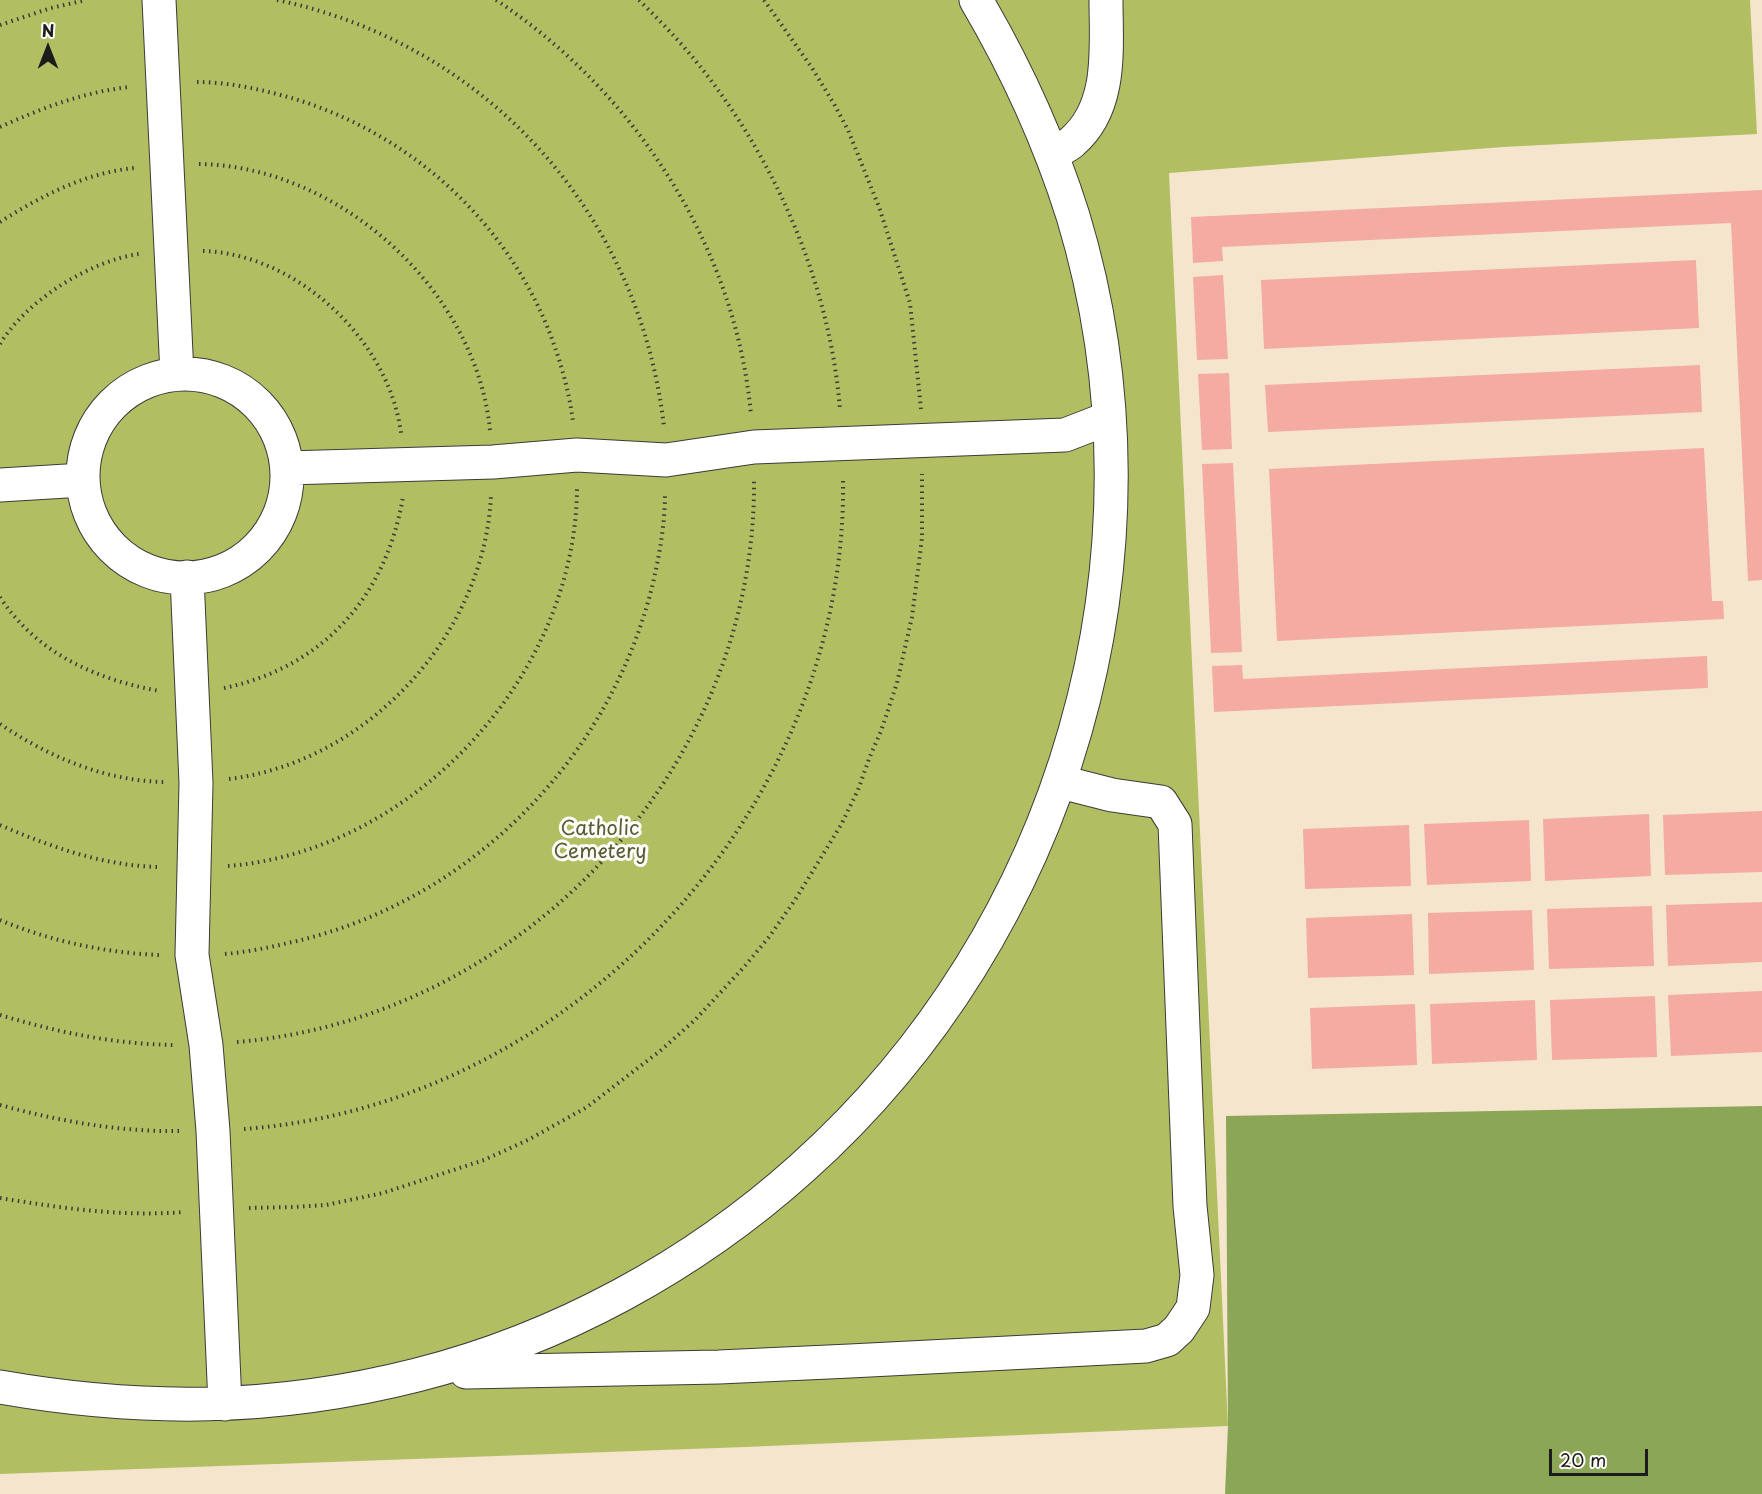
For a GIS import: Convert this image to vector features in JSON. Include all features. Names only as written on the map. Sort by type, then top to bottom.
[{"type":"lane","points":[[159,0],[177,374]]},
{"type":"lane","points":[[0,1387],[109,1403],[225,1404],[290,1399],[355,1389],[419,1375],[492,1352],[562,1324],[620,1297],[674,1265],[727,1230],[792,1177],[824,1149],[868,1104],[909,1057],[946,1006],[981,953],[1038,841],[1079,723],[1093,663],[1103,602],[1109,541],[1111,479],[1109,418],[1102,350],[1090,284],[1073,218],[1052,154],[1027,94],[976,0]]},
{"type":"lane","points":[[1052,154],[1072,143],[1087,124],[1101,98],[1106,62],[1106,0]]},
{"type":"lane","points":[[177,374],[197,374],[217,379],[252,398],[266,413],[276,430],[287,468],[283,505],[266,537],[254,551],[239,562],[205,576],[167,576],[148,571],[130,561],[102,535],[92,518],[83,480],[84,460],[89,442],[108,408],[140,384],[177,374]]},
{"type":"lane","points":[[287,468],[493,462],[577,455],[666,460],[754,447],[1065,435],[1109,418]]},
{"type":"lane","points":[[0,485],[83,480]]},
{"type":"lane","points":[[187,577],[196,783],[192,956],[206,1045],[213,1131],[225,1404]]},
{"type":"lane","points":[[419,1375],[555,1369],[719,1367],[1146,1346],[1167,1340],[1179,1329],[1193,1308],[1197,1275],[1190,1206],[1175,824],[1161,802],[1112,795],[1060,782]]},
{"type":"lane","points":[[555,1369],[562,1324]]},
{"type":"path","points":[[0,25],[51,8],[86,0]]},
{"type":"path","points":[[0,920],[54,939],[99,949],[192,956],[230,953],[296,942],[342,929],[411,898],[444,878],[497,838],[532,806],[557,777],[596,723],[618,681],[646,610],[655,573],[665,498],[666,460],[658,391],[651,357],[634,301],[615,258],[598,228],[559,171],[511,119],[457,75],[427,57],[364,26],[331,14],[277,0]]},
{"type":"path","points":[[0,1015],[50,1030],[101,1040],[154,1045],[206,1045],[251,1041],[339,1024],[382,1010],[424,992],[464,972],[539,922],[605,860],[634,826],[678,760],[704,710],[735,625],[750,548],[754,447],[749,394],[733,321],[712,261],[685,203],[663,167],[611,99],[582,68],[550,40],[496,0]]},
{"type":"path","points":[[0,1105],[76,1123],[122,1129],[213,1131],[269,1126],[347,1111],[422,1087],[474,1065],[552,1020],[588,994],[631,957],[686,900],[714,865],[763,789],[800,708],[818,654],[835,578],[843,488],[839,404],[826,328],[804,254],[765,166],[735,115],[689,53],[639,0]]},
{"type":"path","points":[[0,1198],[118,1213],[293,1208],[326,1205],[383,1193],[484,1160],[552,1128],[586,1107],[660,1051],[723,990],[769,937],[795,900],[841,825],[858,790],[897,683],[912,616],[922,538],[923,440],[910,303],[879,207],[848,130],[834,104],[812,68],[764,0]]},
{"type":"path","points":[[0,126],[52,104],[107,90],[163,82],[201,82],[240,86],[315,105],[385,138],[447,184],[499,241],[520,273],[539,307],[554,343],[573,417],[577,455],[577,497],[572,538],[563,579],[550,619],[533,657],[511,693],[458,757],[427,784],[393,808],[337,837],[278,858],[236,865],[195,868],[144,867],[94,859],[45,844],[0,825]]},
{"type":"path","points":[[0,222],[38,198],[79,181],[123,169],[167,164],[204,164],[242,169],[279,179],[322,197],[378,233],[406,258],[430,287],[451,319],[468,352],[481,388],[489,425],[493,462],[491,510],[478,567],[464,603],[441,645],[410,683],[375,717],[335,743],[290,764],[244,777],[196,783],[152,782],[108,774],[66,761],[27,742],[0,724]]},
{"type":"path","points":[[0,344],[29,310],[60,286],[94,267],[132,255],[171,249],[210,251],[248,259],[285,274],[318,295],[347,321],[371,352],[389,387],[400,425],[405,464],[403,498],[396,532],[384,565],[367,595],[320,645],[291,664],[259,679],[226,688],[192,693],[130,686],[100,677],[72,664],[46,646],[23,625],[0,597]]},
{"type":"green space","name":"Catholic Cemetery","points":[[0,0],[1750,0],[1757,134],[1503,147],[1169,173],[1228,1426],[745,1447],[0,1474]]},
{"type":"green space","points":[[1762,1106],[1762,1494],[1225,1494],[1228,1426],[1226,1116]]},
{"type":"building","points":[[1762,190],[1762,580],[1748,581],[1731,223],[1222,247],[1223,261],[1193,263],[1191,217]]},
{"type":"building","points":[[1696,260],[1699,328],[1264,349],[1261,280]]},
{"type":"building","points":[[1223,275],[1228,359],[1197,360],[1193,277]]},
{"type":"building","points":[[1700,365],[1702,412],[1268,432],[1265,385]]},
{"type":"building","points":[[1229,373],[1232,449],[1202,450],[1198,374]]},
{"type":"building","points":[[1704,448],[1712,601],[1723,601],[1724,619],[1277,641],[1269,469]]},
{"type":"building","points":[[1233,463],[1242,652],[1211,653],[1202,464]]},
{"type":"building","points":[[1707,656],[1708,688],[1214,712],[1212,666],[1242,665],[1243,679]]},
{"type":"building","points":[[1762,811],[1762,872],[1665,875],[1663,815]]},
{"type":"building","points":[[1649,814],[1651,876],[1545,881],[1543,819]]},
{"type":"building","points":[[1529,820],[1531,881],[1427,885],[1424,824]]},
{"type":"building","points":[[1409,825],[1411,886],[1305,889],[1303,829]]},
{"type":"building","points":[[1762,902],[1762,962],[1668,966],[1666,905]]},
{"type":"building","points":[[1652,906],[1654,966],[1549,969],[1547,909]]},
{"type":"building","points":[[1532,910],[1534,970],[1429,974],[1428,913]]},
{"type":"building","points":[[1412,914],[1414,975],[1308,978],[1306,918]]},
{"type":"building","points":[[1762,991],[1762,1052],[1671,1056],[1668,995]]},
{"type":"building","points":[[1655,996],[1657,1057],[1552,1060],[1550,1000]]},
{"type":"building","points":[[1535,1000],[1537,1060],[1432,1064],[1430,1004]]},
{"type":"building","points":[[1415,1004],[1417,1065],[1312,1069],[1310,1008]]}]
